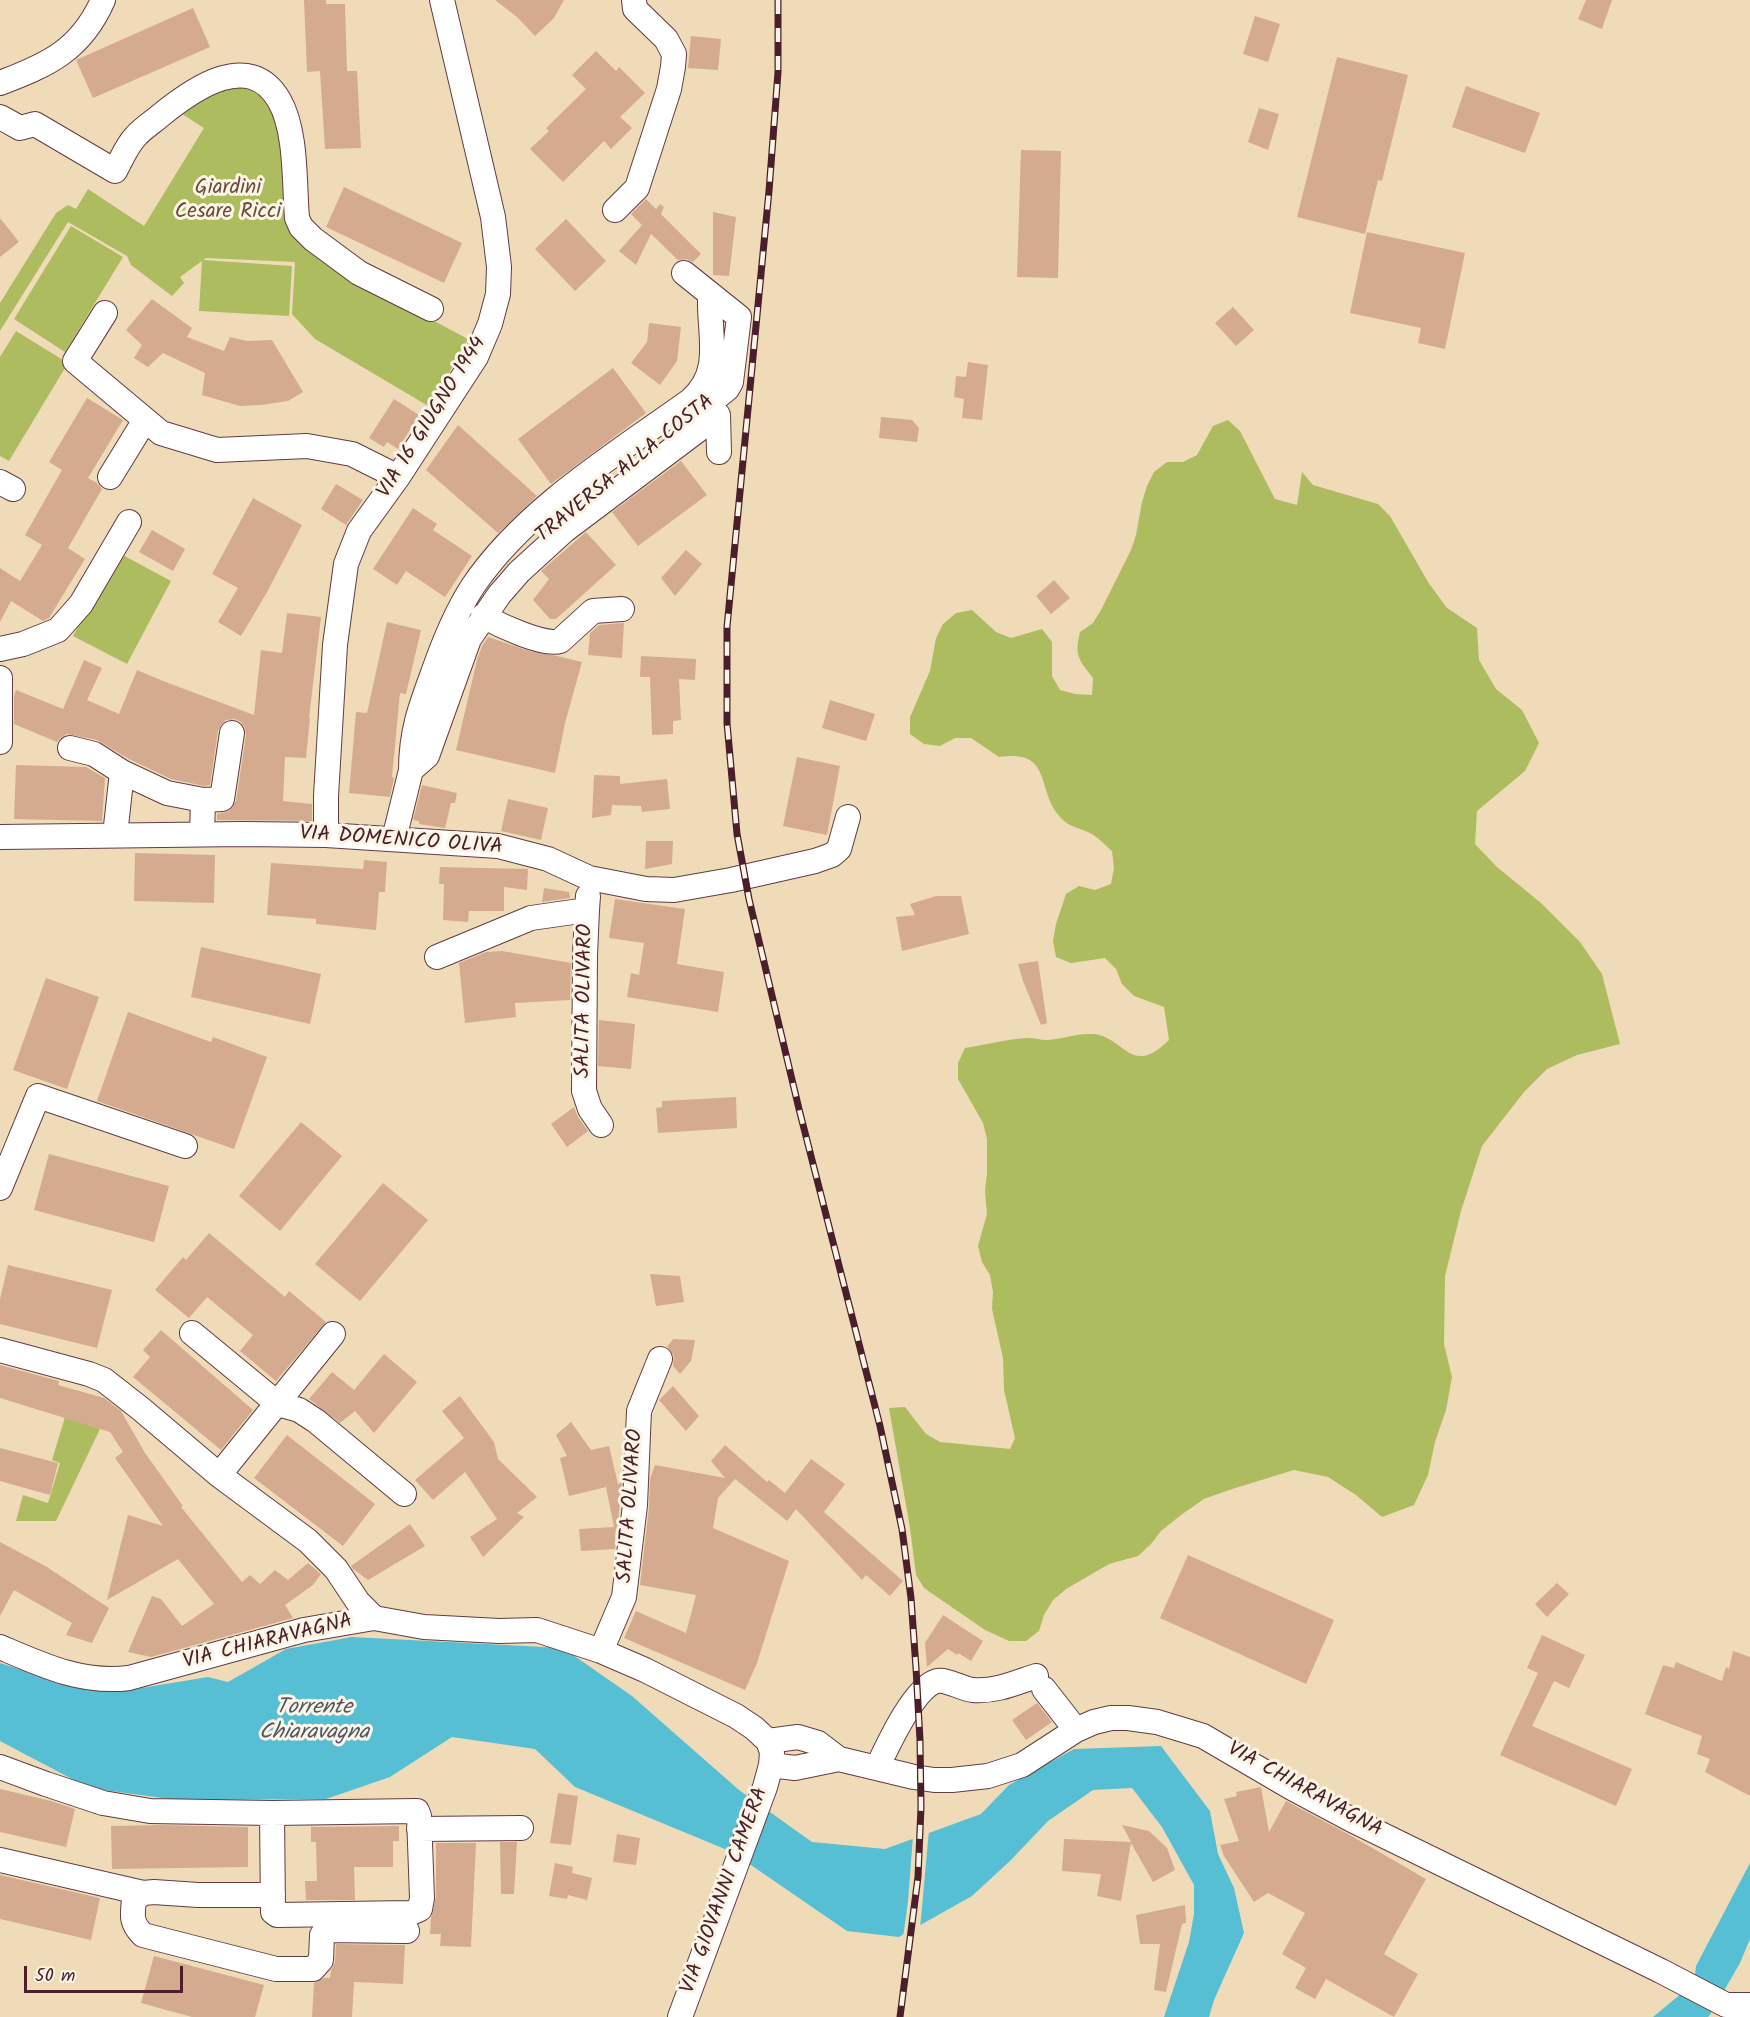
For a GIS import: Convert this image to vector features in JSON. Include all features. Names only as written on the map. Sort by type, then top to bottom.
[{"type":"street","points":[[0,83],[37,69],[66,50],[89,26],[103,0]]},
{"type":"street","name":"VIA 16 GIUGNO 1944","points":[[326,835],[326,796],[335,645],[346,564],[359,531],[398,477],[476,357],[490,324],[498,294],[499,267],[493,217],[442,0]]},
{"type":"street","points":[[615,210],[637,188],[669,89],[673,67],[674,54],[666,39],[635,9],[634,0]]},
{"type":"street","points":[[0,117],[20,128],[35,124],[115,171],[135,136],[192,92],[215,80],[253,76],[270,88],[284,112],[290,138],[297,218],[302,227],[313,239],[359,273],[431,309]]},
{"type":"street","name":"TRAVERSA ALLA COSTA","points":[[394,839],[411,770],[427,756],[469,639],[483,616],[482,609],[486,599],[512,564],[565,514],[728,389],[731,382],[740,317],[684,273]]},
{"type":"street","points":[[411,770],[412,739],[417,717],[438,657],[472,587],[497,554],[559,495],[702,390],[711,369],[710,298]]},
{"type":"street","points":[[105,313],[75,361],[161,433],[217,450],[307,446],[352,454],[398,477]]},
{"type":"street","points":[[622,609],[593,611],[560,641],[553,643],[513,631],[483,616],[519,572],[565,530],[718,415],[719,452]]},
{"type":"street","points":[[110,477],[145,420]]},
{"type":"street","points":[[0,649],[31,642],[58,630],[81,604],[129,522]]},
{"type":"street","points":[[0,678],[0,742]]},
{"type":"street","points":[[70,748],[94,754],[122,772],[167,793],[203,800],[222,799],[232,733]]},
{"type":"street","points":[[0,837],[115,835],[122,772]]},
{"type":"street","points":[[202,834],[203,800]]},
{"type":"street","name":"VIA DOMENICO OLIVA","points":[[115,835],[326,835],[498,846],[548,859],[589,878],[646,889],[674,890],[731,880],[832,855],[839,849],[848,817]]},
{"type":"street","name":"SALITA OLIVARO","points":[[589,878],[585,956],[584,1091],[590,1109],[601,1125]]},
{"type":"street","name":"SALITA OLIVARO","points":[[437,957],[531,918],[587,910]]},
{"type":"street","points":[[0,1188],[38,1096],[185,1146]]},
{"type":"street","points":[[192,1333],[278,1404],[299,1410],[316,1421],[404,1494]]},
{"type":"street","points":[[219,1475],[333,1334]]},
{"type":"street","points":[[0,1350],[89,1374],[104,1380],[118,1390],[219,1475],[308,1541],[336,1569],[358,1602],[374,1618]]},
{"type":"street","name":"SALITA OLIVARO","points":[[601,1651],[624,1597],[635,1505],[639,1411],[660,1359]]},
{"type":"street","name":"VIA CHIARAVAGNA","points":[[0,1647],[69,1674],[111,1680],[129,1678],[304,1630],[374,1618],[424,1627],[537,1630],[601,1651],[645,1670],[736,1716],[768,1741],[798,1737],[818,1743],[839,1759],[934,1780],[980,1777],[1022,1765],[1076,1730],[1111,1718],[1157,1722],[1203,1736],[1352,1820],[1726,2005],[1750,2005]]},
{"type":"street","points":[[877,1768],[901,1721],[924,1687],[938,1681],[971,1690],[993,1690],[1040,1682],[1076,1730]]},
{"type":"street","points":[[768,1741],[772,1752],[768,1776]]},
{"type":"street","name":"VIA CHIARAVAGNA","points":[[768,1776],[839,1759]]},
{"type":"street","points":[[0,1767],[121,1807],[150,1811],[272,1813],[417,1811],[422,1898],[420,1909],[411,1913],[277,1915],[273,1912],[272,1813]]},
{"type":"street","name":"VIA GIOVANNI CAMERA","points":[[680,2017],[768,1776]]},
{"type":"street","points":[[419,1829],[521,1828]]},
{"type":"street","points":[[0,1860],[143,1893],[273,1894]]},
{"type":"street","points":[[143,1893],[134,1900],[132,1919],[143,1935],[276,1970],[313,1969],[321,1960],[322,1935],[326,1930],[407,1931]]},
{"type":"green space","name":"Giardini Cesare Ricci","points":[[235,84],[256,91],[266,100],[280,128],[288,225],[406,306],[468,339],[430,407],[315,339],[292,314],[295,262],[206,258],[203,260],[292,266],[289,316],[199,311],[202,261],[180,277],[184,283],[172,296],[131,265],[127,256],[68,222],[0,331],[0,303],[56,213],[68,205],[76,209],[88,189],[144,226],[204,128],[179,112]]},
{"type":"green space","points":[[71,226],[123,257],[65,352],[14,319]]},
{"type":"green space","points":[[16,331],[68,363],[9,461],[0,456],[0,357]]},
{"type":"green space","points":[[1228,420],[1240,431],[1275,499],[1297,505],[1302,472],[1313,485],[1378,504],[1390,516],[1428,582],[1447,608],[1477,628],[1479,660],[1496,689],[1522,710],[1539,743],[1525,771],[1477,811],[1475,844],[1497,867],[1541,903],[1580,942],[1602,974],[1620,1044],[1577,1055],[1547,1069],[1524,1092],[1482,1146],[1461,1211],[1445,1276],[1444,1344],[1452,1377],[1446,1410],[1435,1442],[1428,1475],[1414,1505],[1382,1517],[1356,1495],[1328,1477],[1294,1470],[1229,1490],[1204,1499],[1181,1515],[1161,1531],[1138,1556],[1109,1564],[1066,1589],[1053,1600],[1044,1615],[1039,1631],[1026,1641],[1009,1641],[985,1630],[924,1588],[916,1575],[889,1408],[905,1407],[926,1434],[940,1442],[1010,1449],[1015,1438],[1004,1390],[1003,1358],[992,1309],[993,1292],[990,1275],[982,1262],[978,1246],[987,1214],[985,1191],[987,1139],[983,1123],[958,1079],[958,1063],[965,1048],[1020,1039],[1047,1040],[1092,1034],[1103,1036],[1136,1056],[1145,1056],[1156,1051],[1169,1040],[1164,1007],[1134,996],[1122,984],[1116,969],[1105,958],[1071,963],[1056,957],[1053,941],[1066,894],[1079,886],[1095,890],[1111,884],[1114,868],[1112,851],[1093,835],[1061,818],[1053,807],[1036,765],[1028,759],[1016,756],[999,757],[971,738],[955,738],[940,746],[924,744],[910,734],[910,717],[930,671],[936,638],[943,624],[956,613],[972,610],[996,632],[1011,638],[1042,629],[1052,642],[1052,676],[1060,690],[1092,695],[1093,678],[1081,662],[1078,652],[1080,632],[1093,623],[1131,550],[1147,486],[1154,472],[1167,462],[1183,462],[1197,455],[1213,426]]},
{"type":"green space","points":[[117,552],[171,581],[127,664],[73,636]]},
{"type":"green space","points":[[65,1417],[100,1429],[56,1521],[16,1521],[23,1495],[48,1503],[60,1463],[52,1460]]},
{"type":"water","name":"Torrente Chiaravagna","points":[[352,1637],[563,1648],[632,1696],[739,1790],[812,1842],[885,1849],[981,1814],[1009,1785],[1074,1749],[1161,1746],[1210,1811],[1218,1854],[1234,1888],[1244,1933],[1214,2000],[1209,2017],[1164,2017],[1189,1942],[1194,1914],[1194,1885],[1162,1827],[1132,1788],[1093,1790],[1048,1821],[972,1896],[899,1937],[847,1931],[732,1852],[575,1787],[535,1749],[452,1737],[390,1777],[326,1799],[177,1800],[89,1788],[0,1741],[0,1663],[70,1685],[117,1692],[208,1677],[228,1682],[286,1649]]},
{"type":"water","points":[[1750,1863],[1750,1939],[1740,1963],[1710,2015],[1708,2017],[1653,2017],[1694,1983],[1696,1966]]},
{"type":"pier","points":[[929,1830],[920,1929],[903,1938],[913,1836]]},
{"type":"building","points":[[304,0],[326,0],[326,4],[345,4],[347,71],[357,71],[361,148],[325,149],[320,71],[307,72]]},
{"type":"building","points":[[495,0],[564,0],[554,18],[535,36],[517,17]]},
{"type":"building","points":[[1586,0],[1612,0],[1602,29],[1578,19]]},
{"type":"building","points":[[193,8],[210,47],[93,98],[76,60]]},
{"type":"building","points":[[1255,16],[1280,24],[1268,62],[1243,54]]},
{"type":"building","points":[[691,36],[721,39],[718,70],[688,68]]},
{"type":"building","points":[[596,51],[616,71],[619,67],[645,93],[620,117],[632,128],[611,149],[604,141],[563,182],[530,149],[549,131],[546,128],[586,89],[572,75]]},
{"type":"building","points":[[1337,57],[1408,75],[1382,181],[1378,180],[1365,234],[1297,217]]},
{"type":"building","points":[[1466,86],[1540,113],[1525,153],[1452,127]]},
{"type":"building","points":[[1259,108],[1279,114],[1268,150],[1248,142]]},
{"type":"building","points":[[1021,150],[1061,151],[1058,278],[1017,277]]},
{"type":"building","points":[[344,187],[462,243],[444,283],[326,227]]},
{"type":"building","points":[[646,199],[656,209],[660,204],[664,207],[661,214],[701,254],[693,262],[686,259],[678,260],[651,234],[636,265],[619,251],[642,225],[631,214]]},
{"type":"building","points":[[713,212],[736,217],[729,276],[713,275]]},
{"type":"building","points":[[0,218],[19,242],[0,257]]},
{"type":"building","points":[[566,219],[606,261],[575,291],[535,249]]},
{"type":"building","points":[[1367,232],[1465,253],[1445,349],[1418,343],[1421,328],[1350,313]]},
{"type":"building","points":[[152,299],[192,328],[187,337],[224,351],[230,337],[247,341],[272,340],[303,392],[288,401],[240,406],[202,395],[205,373],[163,353],[148,367],[134,358],[142,345],[126,330]]},
{"type":"building","points":[[1233,307],[1254,330],[1236,346],[1215,323]]},
{"type":"building","points":[[649,323],[681,327],[677,361],[660,385],[631,363],[647,342]]},
{"type":"building","points":[[968,362],[988,365],[982,420],[962,418],[964,399],[954,397],[956,376],[966,377]]},
{"type":"building","points":[[613,368],[646,413],[551,484],[518,439]]},
{"type":"building","points":[[87,398],[123,420],[88,478],[102,489],[68,548],[85,559],[49,618],[43,621],[11,601],[0,622],[0,568],[20,581],[42,545],[25,535],[62,470],[49,462]]},
{"type":"building","points":[[394,399],[419,415],[398,449],[387,442],[384,447],[369,438]]},
{"type":"building","points":[[881,417],[912,420],[919,428],[917,442],[879,438]]},
{"type":"building","points":[[458,425],[537,496],[498,533],[426,470]]},
{"type":"building","points":[[681,461],[707,495],[638,546],[612,512]]},
{"type":"building","points":[[336,484],[363,500],[346,525],[321,509]]},
{"type":"building","points":[[253,498],[302,525],[241,636],[218,622],[238,588],[212,574]]},
{"type":"building","points":[[413,508],[437,524],[433,530],[472,556],[445,597],[406,571],[397,585],[373,569]]},
{"type":"building","points":[[152,530],[185,549],[173,571],[139,552]]},
{"type":"building","points":[[586,532],[616,565],[556,619],[550,619],[533,600],[549,579],[541,571]]},
{"type":"building","points":[[686,550],[702,564],[675,596],[661,578]]},
{"type":"building","points":[[1054,580],[1070,598],[1051,614],[1036,596]]},
{"type":"building","points":[[287,613],[321,617],[306,758],[285,757],[283,801],[312,804],[312,821],[217,820],[217,814],[229,811],[236,801],[246,735],[241,722],[235,719],[226,720],[218,731],[210,785],[204,786],[171,779],[129,759],[97,740],[67,734],[57,742],[14,724],[16,690],[63,709],[84,660],[102,668],[87,700],[119,714],[137,670],[254,715],[261,650],[282,653]]},
{"type":"building","points":[[387,622],[421,630],[406,694],[400,693],[392,777],[394,778],[390,797],[349,793],[356,712],[367,713]]},
{"type":"building","points":[[624,623],[622,658],[588,655],[590,633],[599,625]]},
{"type":"building","points":[[488,637],[529,651],[582,662],[565,723],[555,773],[456,750],[477,660]]},
{"type":"building","points":[[641,656],[696,659],[695,680],[679,679],[681,720],[673,721],[673,734],[652,735],[650,677],[640,677]]},
{"type":"building","points":[[830,700],[875,714],[866,741],[822,728]]},
{"type":"building","points":[[797,757],[840,766],[827,835],[783,826]]},
{"type":"building","points":[[16,765],[86,767],[105,778],[102,821],[14,819]]},
{"type":"building","points":[[594,775],[620,776],[620,784],[667,779],[670,809],[642,812],[641,806],[612,805],[611,815],[592,818]]},
{"type":"building","points":[[422,785],[457,793],[455,803],[451,803],[445,828],[419,824],[419,821],[413,820]]},
{"type":"building","points":[[508,799],[548,808],[541,840],[501,831]]},
{"type":"building","points":[[646,841],[673,841],[672,864],[645,869]]},
{"type":"building","points":[[135,853],[215,855],[214,903],[134,901]]},
{"type":"building","points":[[364,860],[387,862],[385,892],[379,892],[376,930],[316,924],[316,919],[267,915],[271,863],[363,869]]},
{"type":"building","points":[[440,867],[528,869],[527,890],[504,887],[504,911],[469,911],[468,922],[443,920],[444,884],[439,884]]},
{"type":"building","points":[[544,888],[569,892],[570,898],[542,902]]},
{"type":"building","points":[[936,896],[961,896],[969,934],[902,951],[896,917],[915,915],[910,904]]},
{"type":"building","points":[[615,899],[685,909],[677,964],[724,972],[718,1012],[627,997],[631,973],[639,975],[644,943],[609,938]]},
{"type":"building","points":[[201,947],[321,974],[310,1024],[191,997]]},
{"type":"building","points":[[502,951],[571,963],[570,1000],[515,1003],[516,1017],[465,1023],[459,963],[486,952]]},
{"type":"building","points":[[1038,961],[1047,1023],[1041,1025],[1018,964]]},
{"type":"building","points":[[46,978],[99,997],[67,1089],[13,1070]]},
{"type":"building","points":[[128,1012],[211,1042],[213,1037],[267,1057],[234,1149],[97,1101]]},
{"type":"building","points":[[599,1020],[635,1024],[631,1069],[598,1066]]},
{"type":"building","points":[[736,1097],[737,1128],[658,1133],[656,1108],[662,1107],[662,1101]]},
{"type":"building","points":[[574,1107],[588,1131],[567,1147],[551,1124]]},
{"type":"building","points":[[301,1122],[342,1156],[280,1231],[239,1196]]},
{"type":"building","points":[[49,1154],[169,1186],[154,1242],[34,1210]]},
{"type":"building","points":[[383,1183],[428,1220],[360,1301],[315,1264]]},
{"type":"building","points":[[209,1233],[285,1297],[289,1291],[326,1322],[276,1381],[240,1351],[253,1335],[207,1297],[189,1318],[155,1290],[183,1257],[186,1260]]},
{"type":"building","points":[[8,1265],[112,1290],[97,1348],[0,1324],[0,1299]]},
{"type":"building","points":[[650,1274],[680,1276],[684,1302],[656,1306]]},
{"type":"building","points":[[161,1330],[253,1410],[221,1450],[133,1377],[150,1357],[143,1350]]},
{"type":"building","points":[[673,1339],[695,1340],[691,1361],[680,1374],[673,1366],[674,1356],[667,1347]]},
{"type":"building","points":[[384,1354],[417,1382],[374,1433],[355,1411],[340,1423],[309,1399],[332,1372],[354,1390]]},
{"type":"building","points":[[0,1365],[59,1381],[58,1385],[104,1398],[121,1411],[145,1453],[183,1506],[181,1507],[242,1582],[250,1575],[260,1584],[275,1570],[288,1580],[308,1563],[321,1574],[313,1585],[285,1605],[293,1618],[151,1657],[128,1652],[152,1596],[161,1599],[182,1626],[214,1604],[178,1559],[107,1600],[128,1515],[163,1526],[115,1458],[123,1452],[110,1432],[0,1398]]},
{"type":"building","points":[[673,1386],[699,1416],[686,1431],[659,1400]]},
{"type":"building","points":[[460,1396],[494,1442],[498,1459],[537,1497],[517,1513],[524,1517],[483,1557],[470,1537],[497,1519],[465,1472],[433,1500],[415,1480],[464,1438],[442,1411]]},
{"type":"building","points":[[571,1422],[591,1450],[609,1446],[618,1484],[622,1483],[615,1549],[581,1551],[579,1529],[614,1527],[606,1487],[569,1496],[560,1458],[567,1456],[556,1435]]},
{"type":"building","points":[[287,1435],[375,1504],[343,1546],[254,1478]]},
{"type":"building","points":[[725,1445],[767,1482],[769,1480],[785,1493],[811,1459],[845,1484],[824,1512],[903,1581],[890,1596],[866,1575],[862,1580],[796,1509],[787,1521],[735,1479],[718,1498],[713,1528],[789,1561],[757,1663],[745,1690],[624,1638],[636,1611],[686,1633],[696,1595],[640,1585],[650,1479],[655,1465],[725,1478],[711,1461]]},
{"type":"building","points":[[0,1448],[58,1463],[50,1495],[0,1481]]},
{"type":"building","points":[[410,1524],[425,1546],[368,1580],[353,1569],[351,1566]]},
{"type":"building","points":[[0,1542],[47,1567],[109,1608],[92,1643],[66,1635],[72,1623],[14,1590],[0,1616]]},
{"type":"building","points":[[1188,1555],[1334,1620],[1306,1684],[1160,1618]]},
{"type":"building","points":[[1557,1583],[1569,1594],[1547,1617],[1535,1604]]},
{"type":"building","points":[[943,1615],[983,1641],[971,1661],[948,1649],[927,1667],[925,1643]]},
{"type":"building","points":[[1542,1635],[1585,1655],[1569,1688],[1554,1681],[1532,1726],[1632,1769],[1616,1806],[1500,1755],[1538,1673],[1527,1668]]},
{"type":"building","points":[[1733,1651],[1750,1657],[1750,1796],[1705,1772],[1710,1759],[1697,1754],[1702,1736],[1645,1714],[1663,1665],[1674,1668],[1676,1662],[1722,1681],[1726,1667],[1729,1669]]},
{"type":"building","points":[[1037,1703],[1052,1722],[1026,1740],[1012,1720]]},
{"type":"building","points":[[1261,1787],[1269,1832],[1286,1801],[1426,1879],[1384,1954],[1418,1974],[1394,2017],[1326,1979],[1315,1999],[1295,1988],[1306,1968],[1282,1954],[1305,1913],[1268,1893],[1254,1902],[1224,1856],[1220,1845],[1239,1841],[1224,1799],[1237,1796],[1236,1792]]},
{"type":"building","points":[[0,1789],[75,1809],[66,1847],[0,1832]]},
{"type":"building","points":[[558,1793],[578,1796],[571,1845],[550,1843]]},
{"type":"building","points":[[1122,1825],[1149,1831],[1167,1848],[1175,1870],[1153,1882],[1131,1843],[1121,1901],[1097,1896],[1101,1874],[1062,1871],[1064,1839],[1131,1842]]},
{"type":"building","points":[[111,1826],[248,1827],[248,1867],[112,1869]]},
{"type":"building","points":[[399,1826],[399,1841],[393,1841],[393,1867],[354,1867],[355,1900],[306,1900],[305,1881],[317,1881],[316,1842],[311,1842],[311,1827]]},
{"type":"building","points":[[617,1834],[640,1838],[636,1865],[613,1862]]},
{"type":"building","points":[[500,1842],[517,1842],[514,1894],[501,1894]]},
{"type":"building","points":[[436,1843],[476,1843],[471,1947],[440,1946],[441,1934],[430,1934],[436,1897]]},
{"type":"building","points":[[555,1863],[573,1867],[572,1873],[592,1878],[587,1900],[568,1895],[567,1899],[549,1896]]},
{"type":"building","points":[[0,1875],[100,1898],[91,1940],[0,1919]]},
{"type":"building","points":[[1185,1905],[1186,1923],[1182,1924],[1166,1992],[1154,1990],[1160,1944],[1140,1944],[1136,1915]]},
{"type":"building","points":[[336,1944],[405,1945],[403,1984],[354,1982],[352,2017],[312,2017],[314,1983],[330,1978],[335,1961]]},
{"type":"building","points":[[154,1956],[264,1985],[255,2017],[192,2017],[141,2003]]},
{"type":"railway","points":[[778,0],[778,72],[769,191],[727,627],[727,723],[737,834],[749,899],[799,1109],[880,1426],[902,1529],[911,1598],[916,1668],[921,1807],[918,1877],[900,2017]]}]
